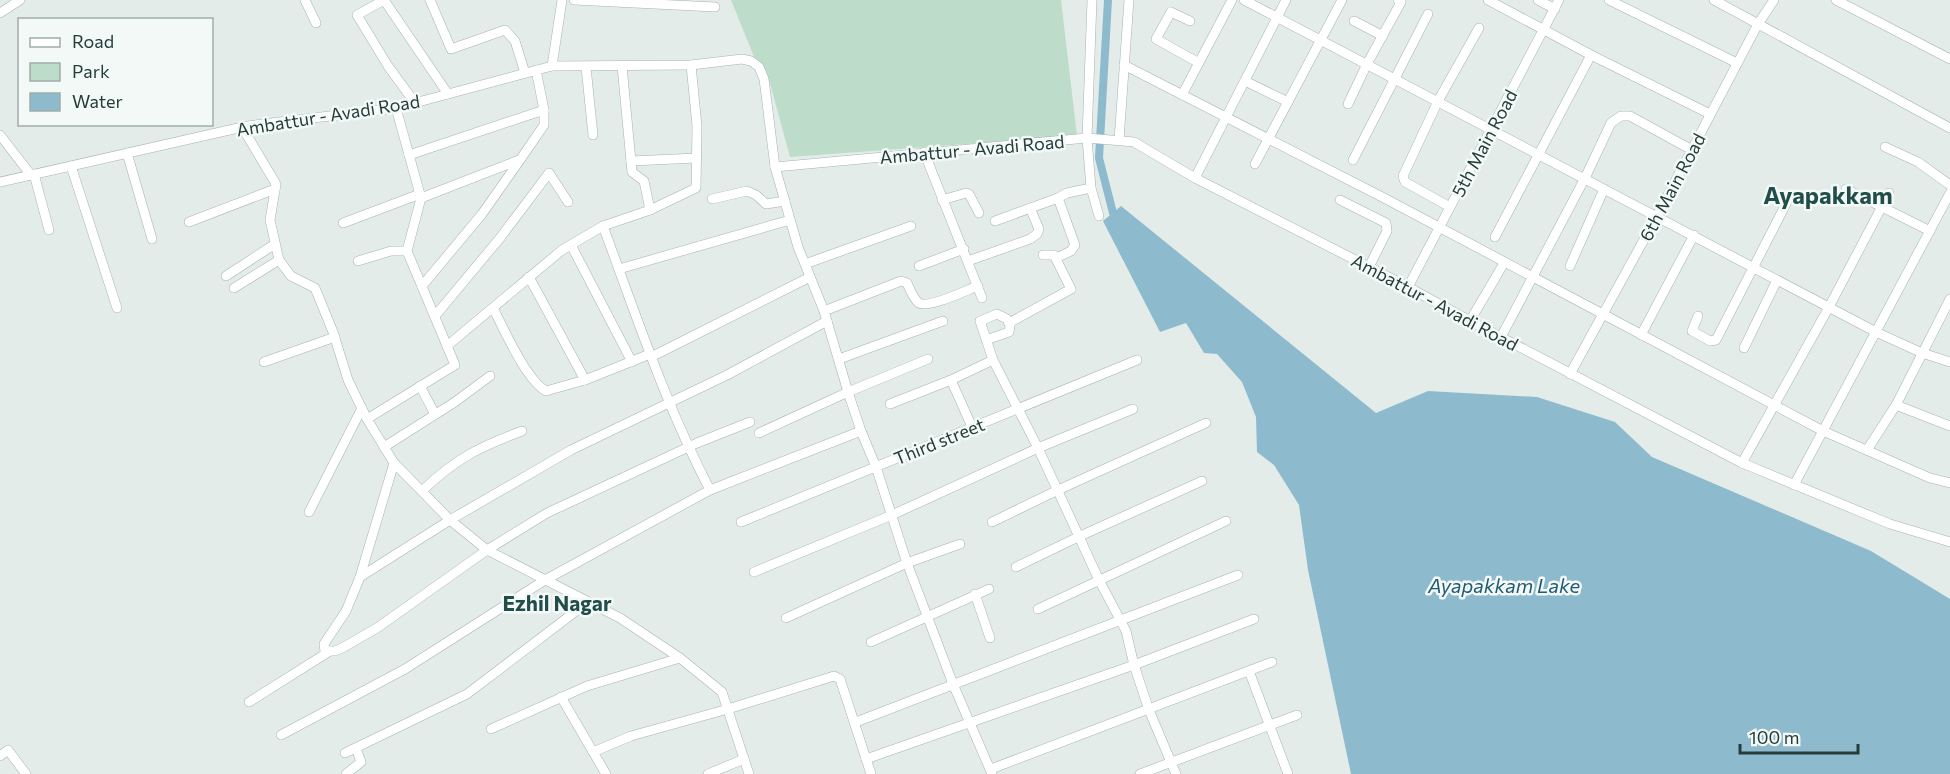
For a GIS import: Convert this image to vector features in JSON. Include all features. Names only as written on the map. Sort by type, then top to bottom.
[{"type":"street","points":[[0,13],[20,0]]},
{"type":"street","points":[[305,0],[316,23]]},
{"type":"street","points":[[415,103],[388,66],[357,15],[371,3],[384,0],[448,94]]},
{"type":"street","points":[[430,0],[451,49],[505,30],[515,41],[525,73]]},
{"type":"street","points":[[552,66],[562,0]]},
{"type":"street","points":[[573,0],[715,7]]},
{"type":"street","points":[[1092,0],[1091,188],[1099,216]]},
{"type":"street","points":[[1119,140],[1129,0]]},
{"type":"street","points":[[1182,95],[1232,0]]},
{"type":"street","points":[[1244,0],[1876,332],[1922,354],[1950,362]]},
{"type":"street","points":[[1195,178],[1286,0]]},
{"type":"street","points":[[1255,164],[1342,0]]},
{"type":"street","points":[[1348,104],[1401,2],[1398,0]]},
{"type":"street","points":[[1488,0],[1591,55],[1710,114]]},
{"type":"street","points":[[1539,0],[1557,4]]},
{"type":"street","points":[[1609,0],[1737,63]]},
{"type":"street","points":[[1714,0],[1950,128]]},
{"type":"street","name":"6th Main Road","points":[[1570,374],[1657,216],[1758,24],[1774,0]]},
{"type":"street","points":[[1836,0],[1950,59]]},
{"type":"street","name":"5th Main Road","points":[[1408,287],[1557,4]]},
{"type":"street","points":[[1190,21],[1171,12],[1156,39],[1198,63]]},
{"type":"street","points":[[1353,160],[1428,14]]},
{"type":"street","points":[[1354,21],[1383,36]]},
{"type":"street","points":[[1450,207],[1405,182],[1403,176],[1438,101],[1479,28]]},
{"type":"street","points":[[1496,237],[1591,55]]},
{"type":"street","name":"Ambattur - Avadi Road","points":[[0,182],[242,127],[396,108],[552,66],[691,65],[742,59],[751,61],[759,67],[764,79],[775,167],[1090,139],[1134,142],[1195,178],[1742,463],[1890,524],[1950,543]]},
{"type":"street","points":[[447,346],[571,245],[603,226],[650,210],[696,188],[697,126],[691,65]]},
{"type":"street","points":[[1124,65],[1823,431],[1930,478],[1950,483]]},
{"type":"street","points":[[622,66],[632,172],[644,181],[650,210]]},
{"type":"street","points":[[586,67],[593,135]]},
{"type":"street","points":[[422,286],[482,214],[544,125],[544,110],[536,70]]},
{"type":"street","points":[[1245,81],[1288,102]]},
{"type":"street","points":[[366,419],[455,365],[408,251],[420,196],[396,108]]},
{"type":"street","points":[[409,155],[544,110]]},
{"type":"street","points":[[1501,337],[1585,178],[1611,123],[1621,116],[1630,116],[1692,150]]},
{"type":"street","points":[[242,127],[276,184],[270,220],[279,260],[291,276],[315,288],[348,380],[366,419],[394,463],[450,520],[487,550],[620,618],[680,658],[722,692],[749,774]]},
{"type":"street","points":[[0,135],[33,175],[49,230]]},
{"type":"street","points":[[1886,147],[1918,162],[1950,185]]},
{"type":"street","points":[[127,153],[152,239]]},
{"type":"street","points":[[924,153],[982,297]]},
{"type":"street","points":[[631,161],[697,158]]},
{"type":"street","points":[[343,223],[520,160]]},
{"type":"street","points":[[71,166],[117,308]]},
{"type":"street","points":[[775,167],[790,220],[824,310],[848,392],[876,467],[907,563],[953,684],[992,772],[1272,662]]},
{"type":"street","points":[[435,316],[500,238],[549,173],[568,202]]},
{"type":"street","points":[[994,220],[1059,198],[1067,193],[1091,188]]},
{"type":"street","points":[[189,222],[275,189]]},
{"type":"street","points":[[1570,266],[1604,189]]},
{"type":"street","points":[[1846,189],[1930,231]]},
{"type":"street","points":[[712,199],[747,191],[766,204],[785,201]]},
{"type":"street","points":[[1742,463],[1829,307],[1889,193]]},
{"type":"street","points":[[1794,485],[1950,193]]},
{"type":"street","points":[[942,200],[969,194],[980,213]]},
{"type":"street","points":[[1056,258],[1071,251],[1075,244],[1059,198]]},
{"type":"street","points":[[1340,200],[1386,223],[1387,231],[1369,267]]},
{"type":"street","points":[[1698,316],[1692,331],[1710,342],[1716,340],[1788,200]]},
{"type":"street","points":[[968,261],[1030,239],[1037,234],[1039,230],[1030,208]]},
{"type":"street","points":[[619,269],[790,220]]},
{"type":"street","points":[[603,226],[669,402],[710,490]]},
{"type":"street","points":[[805,264],[912,226]]},
{"type":"street","points":[[1641,335],[1694,235]]},
{"type":"street","points":[[226,276],[275,244]]},
{"type":"street","points":[[571,245],[632,362]]},
{"type":"street","points":[[919,266],[964,249]]},
{"type":"street","points":[[358,261],[391,251],[408,251]]},
{"type":"street","points":[[1009,322],[1071,289],[1056,258],[1051,254],[1043,255]]},
{"type":"street","points":[[234,288],[279,260]]},
{"type":"street","points":[[1470,321],[1504,263]]},
{"type":"street","points":[[529,277],[585,380]]},
{"type":"street","points":[[493,308],[517,355],[539,387],[546,391],[585,380],[650,355],[810,277]]},
{"type":"street","points":[[1744,348],[1777,280]]},
{"type":"street","points":[[824,310],[902,281],[907,283],[912,294],[920,303],[925,304],[978,286]]},
{"type":"street","points":[[1867,450],[1896,405],[1950,299]]},
{"type":"street","points":[[986,340],[1009,332],[1007,319],[997,314],[980,321],[986,340],[993,360],[1126,631],[1134,665],[1149,710],[1176,774]]},
{"type":"street","points":[[360,577],[450,520],[571,450],[727,375],[827,321]]},
{"type":"street","points":[[839,359],[944,321]]},
{"type":"street","points":[[264,362],[334,337]]},
{"type":"street","points":[[759,433],[848,392],[928,359]]},
{"type":"street","points":[[890,404],[951,380],[993,360]]},
{"type":"street","name":"Third street","points":[[741,522],[1137,360]]},
{"type":"street","points":[[384,447],[455,402],[490,376]]},
{"type":"street","points":[[951,380],[972,428]]},
{"type":"street","points":[[420,386],[435,414]]},
{"type":"street","points":[[1896,405],[1950,426]]},
{"type":"street","points":[[309,512],[362,408]]},
{"type":"street","points":[[754,572],[892,515],[1038,448],[1133,409]]},
{"type":"street","points":[[249,702],[330,651],[342,648],[377,628],[487,550],[547,513],[688,447],[750,422]]},
{"type":"street","points":[[992,522],[1206,423]]},
{"type":"street","points":[[422,491],[452,464],[467,454],[522,431]]},
{"type":"street","points":[[280,735],[405,669],[545,580],[710,490],[861,431]]},
{"type":"street","points":[[330,651],[325,651],[324,644],[346,611],[360,577],[394,463]]},
{"type":"street","points":[[1016,567],[1202,482]]},
{"type":"street","points":[[1038,609],[1226,521]]},
{"type":"street","points":[[786,618],[907,563],[960,544]]},
{"type":"street","points":[[856,722],[1238,575]]},
{"type":"street","points":[[871,642],[989,589]]},
{"type":"street","points":[[975,594],[990,638]]},
{"type":"street","points":[[345,753],[467,694],[588,602]]},
{"type":"street","points":[[866,759],[1134,665],[1254,619]]},
{"type":"street","points":[[491,729],[587,686],[680,658]]},
{"type":"street","points":[[1249,671],[1288,774]]},
{"type":"street","points":[[594,752],[631,736],[834,676],[840,679],[856,722],[871,774]]},
{"type":"street","points":[[561,697],[606,774]]},
{"type":"street","points":[[1140,774],[1297,715]]},
{"type":"street","points":[[346,774],[360,765],[356,748]]},
{"type":"street","points":[[0,756],[8,750],[26,774]]},
{"type":"street","points":[[708,774],[744,759]]},
{"type":"green space","points":[[731,0],[1061,0],[1077,136],[790,157],[768,76],[757,64]]},
{"type":"water","name":"Ayapakkam Lake","points":[[1121,206],[1376,413],[1428,391],[1537,397],[1615,422],[1652,457],[1871,551],[1950,599],[1950,774],[1351,774],[1308,570],[1299,505],[1274,465],[1257,452],[1256,417],[1242,382],[1217,354],[1204,353],[1186,323],[1160,332],[1103,221]]},
{"type":"waterway","points":[[1108,0],[1099,158],[1113,213]]},
{"type":"district","name":"Ayapakkam","points":[[1828,194]]},
{"type":"district","name":"Ezhil Nagar","points":[[557,602]]}]
